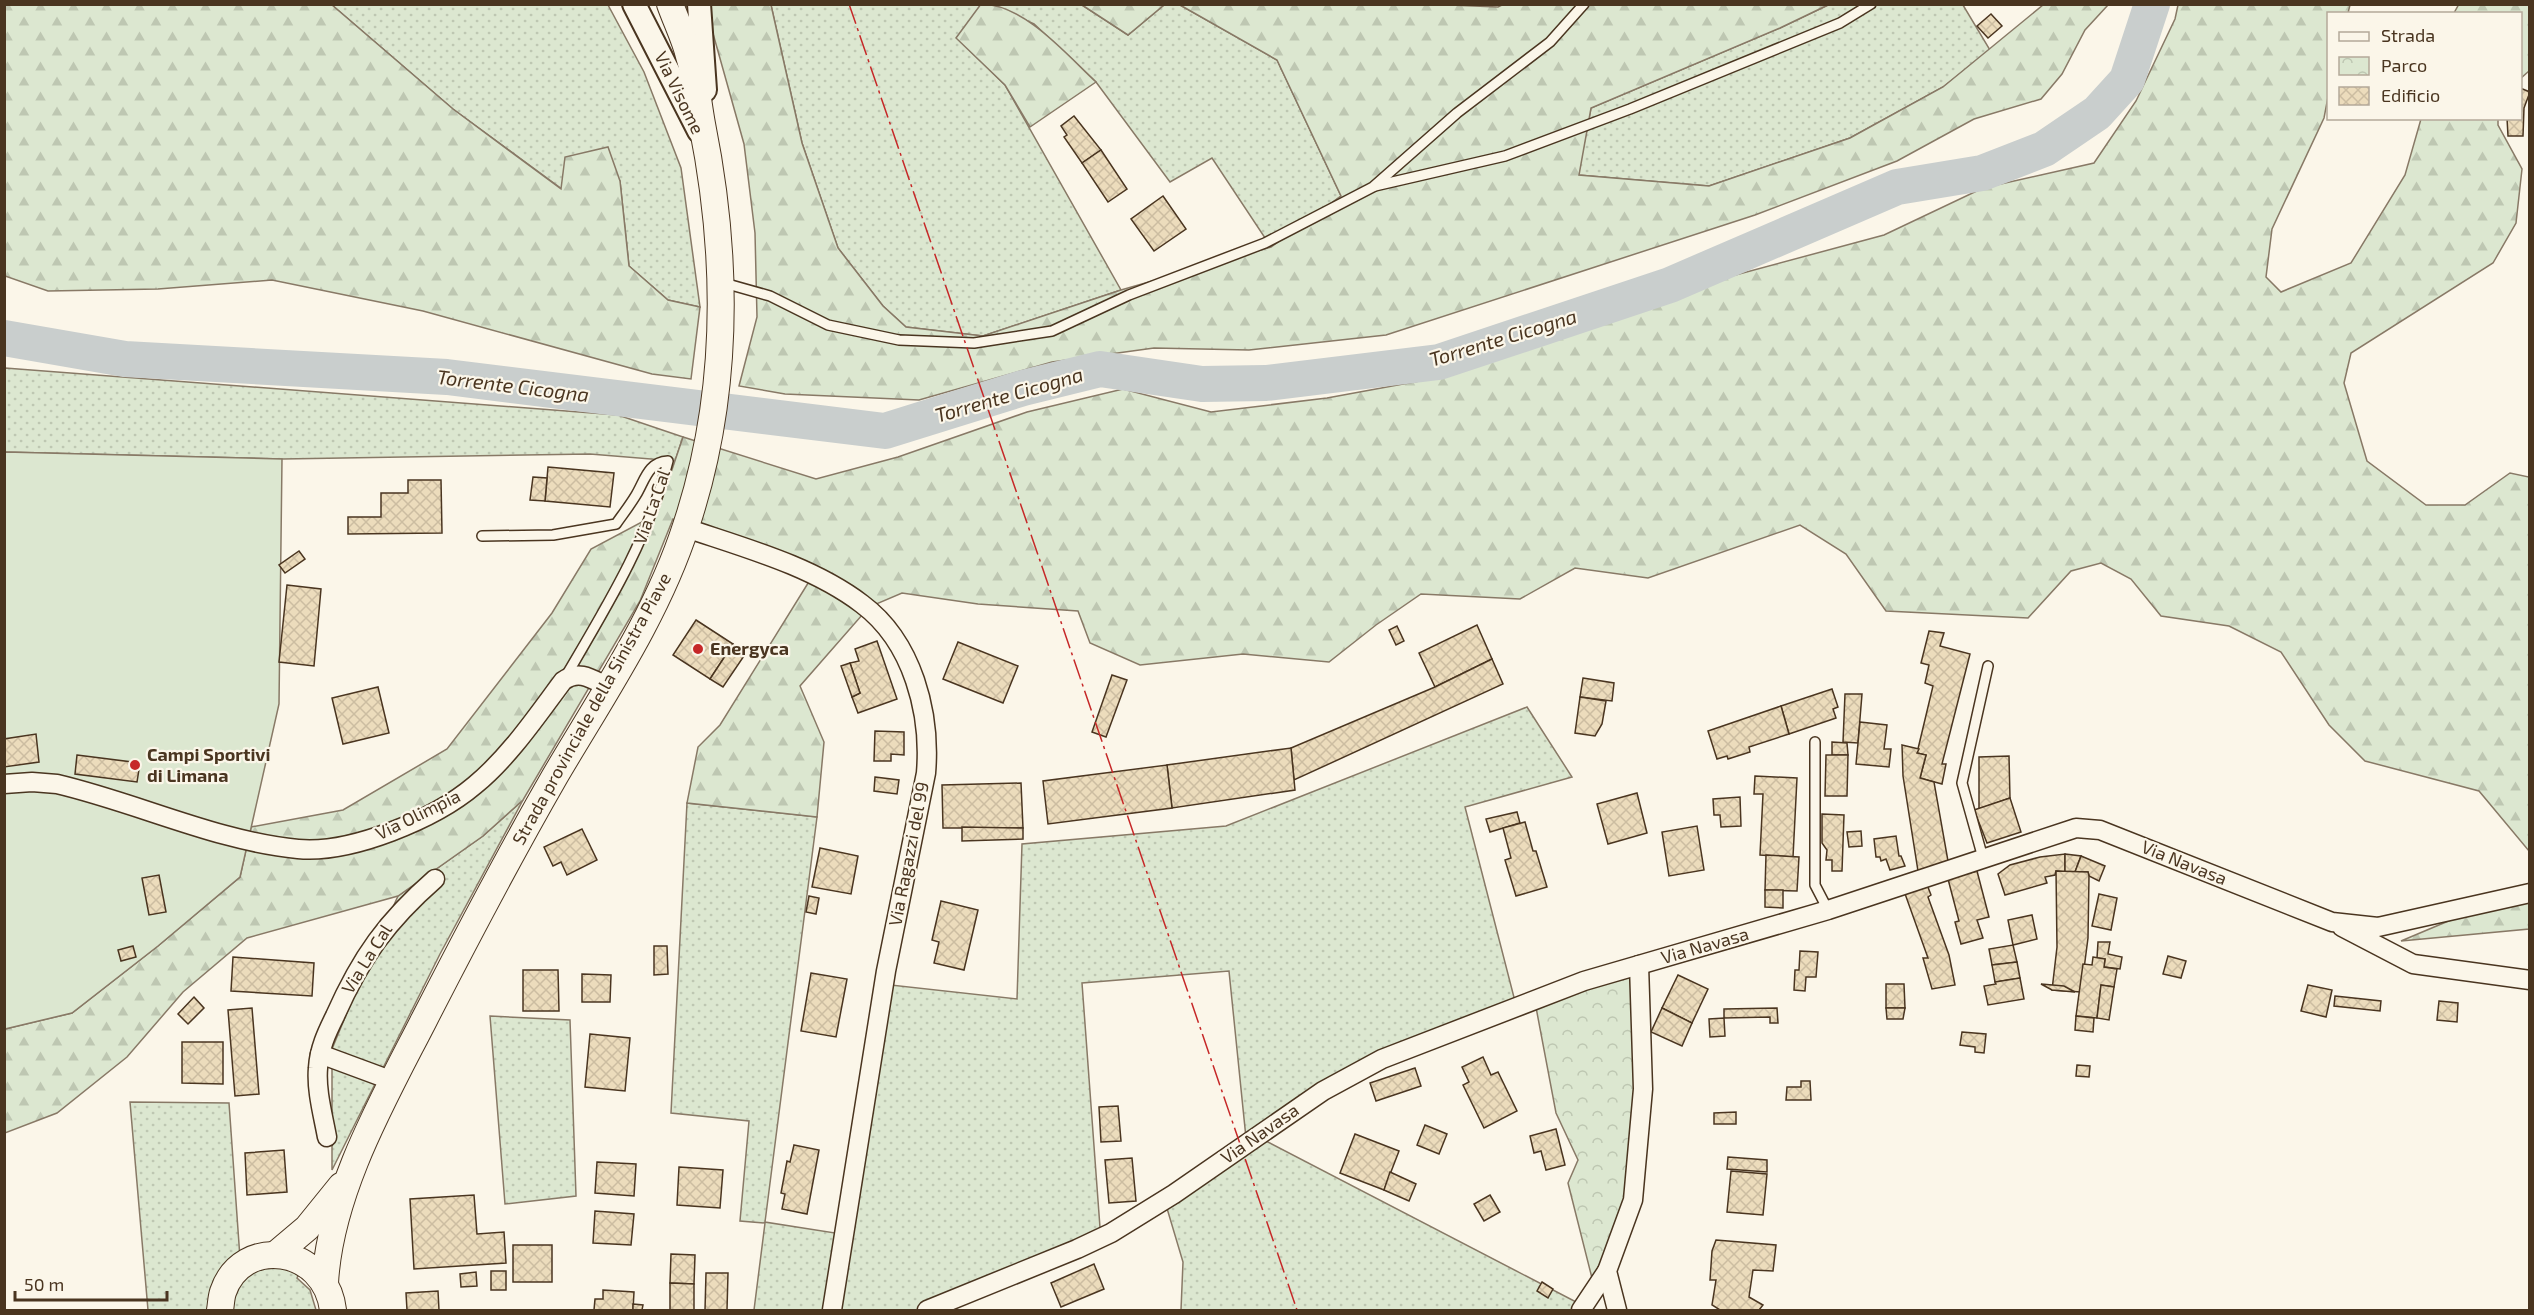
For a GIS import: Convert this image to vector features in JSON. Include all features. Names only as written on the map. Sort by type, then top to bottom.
[{"type":"main road","name":"Strada provinciale della Sinistra Piave","points":[[351,1172],[393,1081],[468,935],[553,779],[608,687],[657,598],[686,528],[705,461],[717,392],[722,337],[721,282],[707,149],[689,55],[670,4]]},
{"type":"main road","points":[[275,1255],[307,1228],[351,1172]]},
{"type":"main road","points":[[326,1283],[329,1247],[351,1172]]},
{"type":"main road","points":[[222,1301],[231,1277],[243,1265],[258,1258],[275,1255],[295,1258],[313,1268],[326,1283],[333,1311]]},
{"type":"street","name":"Via Visome","points":[[634,4],[675,81],[707,149]]},
{"type":"street","name":"Via Visome","points":[[699,4],[707,149]]},
{"type":"street","name":"Via Ragazzi del 99","points":[[686,528],[799,569],[847,593],[864,605],[879,618],[907,662],[922,705],[927,751],[926,774],[886,971],[832,1311]]},
{"type":"street","points":[[563,681],[570,676],[582,675],[608,687]]},
{"type":"street","name":"Via Olimpia","points":[[4,784],[32,782],[57,784],[237,838],[300,849],[333,848],[367,840],[403,826],[452,801],[475,785],[508,752],[563,681]]},
{"type":"street","name":"Via Navasa","points":[[927,1311],[1077,1250],[1111,1233],[1174,1194],[1323,1091],[1382,1059],[1536,998],[1639,965],[1828,910],[2076,828],[2100,830],[2332,922],[2378,927],[2529,893]]},
{"type":"street","name":"Via La Cal","points":[[327,1137],[318,1074],[320,1054],[342,1000],[369,950],[392,920],[435,879]]},
{"type":"street","points":[[2332,922],[2413,963],[2529,980]]},
{"type":"street","points":[[1581,1311],[1607,1271],[1633,1200],[1643,1089],[1639,965]]},
{"type":"street","points":[[320,1054],[393,1081]]},
{"type":"street","points":[[1607,1271],[1617,1311]]},
{"type":"street","points":[[204,1311],[222,1301]]},
{"type":"lane","points":[[1373,187],[1457,112],[1550,42],[1584,4]]},
{"type":"lane","points":[[721,282],[770,296],[828,325],[899,340],[974,343],[1052,331],[1129,296],[1265,243],[1373,187],[1504,156],[1630,109],[1829,28],[1871,4]]},
{"type":"lane","name":"Via La Cal","points":[[482,536],[553,535],[616,524],[636,495],[648,470],[660,461],[668,461],[660,493],[640,546],[625,577],[563,681]]},
{"type":"lane","points":[[1983,858],[1962,783],[1988,666]]},
{"type":"lane","points":[[1815,742],[1815,885],[1828,910]]},
{"type":"green space","points":[[981,4],[997,6],[1028,21],[1058,45],[1096,82],[1030,127],[1005,85],[956,38]]},
{"type":"green space","points":[[1425,4],[1498,7],[1504,4],[1828,5],[1780,28],[1591,108],[1579,175],[1709,186],[1850,138],[1943,87],[2043,5],[2108,5],[2085,30],[2062,74],[2041,99],[1974,119],[1897,161],[1755,215],[1386,335],[1249,350],[1154,348],[1052,362],[919,400],[785,394],[739,386],[757,317],[755,233],[744,144],[705,5],[771,5],[802,143],[838,248],[883,306],[906,327],[983,336],[1121,290],[1271,247],[1341,196],[1277,60],[1180,5]]},
{"type":"green space","points":[[2459,4],[2529,5],[2529,71],[2522,77],[2522,12],[2455,12]]},
{"type":"green space","points":[[4,5],[332,5],[453,109],[561,189],[565,157],[608,147],[620,181],[629,266],[668,300],[700,307],[691,379],[652,374],[423,311],[272,280],[158,289],[48,291],[5,276]]},
{"type":"green space","points":[[332,5],[608,5],[644,72],[681,168],[700,307],[668,300],[629,266],[620,181],[562,189],[453,109]]},
{"type":"green space","points":[[771,5],[981,5],[957,38],[1005,85],[1121,290],[983,336],[906,327],[883,306],[838,248],[802,143]]},
{"type":"green space","points":[[992,5],[1082,5],[1128,35],[1164,5],[1180,5],[1277,60],[1341,196],[1271,247],[1212,158],[1170,182],[1096,82],[1034,24]]},
{"type":"green space","points":[[1082,5],[1164,5],[1128,35]]},
{"type":"green space","points":[[1828,5],[1963,5],[1990,50],[1943,87],[1850,138],[1709,186],[1578,175],[1591,108],[1780,28]]},
{"type":"green space","points":[[2178,5],[2350,5],[2348,12],[2327,12],[2327,102],[2324,118],[2272,229],[2266,277],[2281,292],[2351,263],[2405,175],[2421,120],[2498,120],[2498,125],[2522,169],[2516,223],[2493,263],[2351,353],[2344,383],[2367,461],[2426,505],[2465,505],[2510,473],[2529,477],[2529,851],[2479,791],[2365,761],[2329,725],[2281,652],[2229,626],[2161,616],[2131,579],[2101,563],[2071,571],[2028,618],[1886,611],[1846,554],[1800,525],[1648,578],[1575,568],[1520,599],[1421,594],[1376,625],[1329,662],[1243,654],[1140,665],[1090,643],[1078,611],[978,604],[902,593],[869,607],[800,686],[824,742],[817,817],[687,803],[698,747],[720,725],[810,580],[673,519],[640,601],[523,800],[483,836],[398,896],[247,938],[183,992],[127,1057],[57,1113],[5,1133],[5,1029],[72,1013],[158,946],[240,877],[251,827],[343,810],[447,749],[552,613],[591,549],[657,514],[683,437],[816,479],[898,457],[1027,412],[1123,389],[1211,412],[1327,398],[1452,375],[1728,277],[1884,235],[1983,188],[2094,163],[2136,101],[2175,19]]},
{"type":"green space","points":[[5,368],[618,415],[683,437],[675,461],[590,454],[282,459],[5,452]]},
{"type":"green space","name":"Campi Sportivi di Limana","points":[[5,452],[282,459],[279,704],[240,877],[158,946],[72,1013],[5,1029]]},
{"type":"green space","points":[[1527,707],[1572,777],[1465,807],[1517,1009],[1383,1063],[1262,1139],[1580,1304],[1575,1310],[1181,1310],[1183,1262],[1166,1205],[1246,1138],[1229,971],[1082,983],[1101,1241],[941,1310],[754,1310],[765,1223],[740,1221],[749,1121],[671,1113],[687,803],[817,817],[765,1222],[841,1234],[882,984],[1017,999],[1022,844],[1226,826]]},
{"type":"green space","points":[[523,800],[440,954],[332,1170],[332,1049],[398,896],[483,836]]},
{"type":"green space","points":[[2529,887],[2529,929],[2401,941]]},
{"type":"green space","points":[[1643,969],[1637,1196],[1594,1286],[1568,1183],[1578,1160],[1556,1113],[1535,1002]]},
{"type":"green space","points":[[490,1016],[570,1020],[576,1196],[505,1204]]},
{"type":"green space","points":[[130,1102],[229,1103],[240,1258],[309,1252],[297,1278],[310,1290],[316,1310],[148,1310]]},
{"type":"building","points":[[1991,14],[2002,26],[1988,38],[1977,26]]},
{"type":"building","points":[[2522,89],[2530,92],[2524,108],[2523,136],[2508,136],[2507,120],[2522,120]]},
{"type":"building","points":[[1074,116],[1101,150],[1082,163],[1064,137],[1067,135],[1061,126]]},
{"type":"building","points":[[1101,150],[1127,189],[1108,202],[1082,163]]},
{"type":"building","points":[[1163,196],[1186,229],[1154,251],[1131,219]]},
{"type":"building","points":[[548,467],[614,473],[610,507],[545,501]]},
{"type":"building","points":[[533,477],[547,478],[545,501],[530,500]]},
{"type":"building","points":[[408,480],[441,480],[442,533],[348,534],[348,517],[381,517],[381,493],[408,493]]},
{"type":"building","points":[[299,551],[305,559],[285,573],[279,565]]},
{"type":"building","points":[[287,585],[321,589],[314,666],[279,662]]},
{"type":"building","points":[[696,620],[733,644],[710,679],[673,655]]},
{"type":"building","points":[[1477,625],[1492,659],[1435,687],[1419,653]]},
{"type":"building","points":[[1397,626],[1404,641],[1396,645],[1389,630]]},
{"type":"building","points":[[1929,631],[1944,633],[1940,646],[1970,654],[1942,764],[1946,764],[1942,784],[1920,778],[1926,755],[1917,753],[1933,686],[1925,683],[1929,665],[1921,663]]},
{"type":"building","points":[[877,641],[897,699],[858,713],[852,697],[860,693],[850,663],[859,661],[855,649]]},
{"type":"building","points":[[958,642],[1018,666],[1003,703],[943,679]]},
{"type":"building","points":[[733,644],[746,653],[723,687],[710,679]]},
{"type":"building","points":[[1492,659],[1503,684],[1294,780],[1291,748],[1435,687]]},
{"type":"building","points":[[850,663],[860,693],[852,697],[841,666]]},
{"type":"building","points":[[1112,675],[1127,680],[1106,737],[1092,732]]},
{"type":"building","points":[[1583,678],[1614,683],[1612,701],[1580,697]]},
{"type":"building","points":[[378,687],[389,733],[343,744],[332,698]]},
{"type":"building","points":[[1832,689],[1838,707],[1833,709],[1836,718],[1789,734],[1781,706]]},
{"type":"building","points":[[1845,694],[1862,694],[1858,743],[1843,742]]},
{"type":"building","points":[[1580,697],[1606,701],[1602,724],[1595,736],[1575,733]]},
{"type":"building","points":[[1781,706],[1789,734],[1749,747],[1750,752],[1728,759],[1727,756],[1717,759],[1708,731]]},
{"type":"building","points":[[1860,722],[1887,725],[1884,749],[1891,749],[1889,767],[1856,764]]},
{"type":"building","points":[[875,731],[904,732],[904,755],[891,754],[891,761],[874,761]]},
{"type":"building","points":[[36,734],[39,762],[4,767],[4,739]]},
{"type":"building","points":[[1832,742],[1847,743],[1848,755],[1832,755]]},
{"type":"building","points":[[1902,745],[1919,749],[1917,753],[1926,755],[1920,778],[1934,782],[1948,861],[1918,871],[1903,776]]},
{"type":"building","points":[[1291,748],[1295,790],[1172,808],[1167,765]]},
{"type":"building","points":[[77,755],[140,763],[137,782],[75,774]]},
{"type":"building","points":[[1826,755],[1848,755],[1847,796],[1825,796]]},
{"type":"building","points":[[2009,756],[2010,798],[1979,809],[1979,757]]},
{"type":"building","points":[[1167,765],[1172,808],[1048,824],[1043,781]]},
{"type":"building","points":[[1755,776],[1797,778],[1793,857],[1760,855],[1763,794],[1754,794]]},
{"type":"building","points":[[875,777],[899,780],[897,794],[874,791]]},
{"type":"building","points":[[1021,783],[1023,828],[943,828],[942,785]]},
{"type":"building","points":[[1637,793],[1647,833],[1608,844],[1597,804]]},
{"type":"building","points":[[1740,797],[1741,826],[1721,827],[1720,815],[1714,815],[1713,799]]},
{"type":"building","points":[[2010,798],[2021,832],[1987,843],[1974,810]]},
{"type":"building","points":[[1517,812],[1520,823],[1490,832],[1486,819]]},
{"type":"building","points":[[1822,814],[1844,815],[1842,871],[1832,871],[1832,860],[1826,860],[1827,850],[1822,843]]},
{"type":"building","points":[[1525,822],[1547,887],[1516,896],[1505,860],[1511,858],[1503,828]]},
{"type":"building","points":[[1697,826],[1704,870],[1669,876],[1662,832]]},
{"type":"building","points":[[962,827],[1023,828],[1023,839],[962,841]]},
{"type":"building","points":[[582,829],[597,860],[567,875],[561,862],[553,866],[544,847]]},
{"type":"building","points":[[1861,831],[1862,846],[1849,847],[1847,832]]},
{"type":"building","points":[[1896,836],[1899,856],[1905,866],[1890,870],[1886,859],[1881,861],[1880,857],[1876,857],[1874,839]]},
{"type":"building","points":[[820,848],[858,856],[851,894],[812,887]]},
{"type":"building","points":[[2065,854],[2065,872],[2056,871],[2055,875],[2045,877],[2047,883],[2005,895],[1998,874],[2010,865],[2040,857]]},
{"type":"building","points":[[2065,854],[2081,856],[2075,872],[2065,872]]},
{"type":"building","points":[[1766,855],[1799,857],[1797,891],[1765,890]]},
{"type":"building","points":[[2081,856],[2105,866],[2099,881],[2089,876],[2088,872],[2075,872]]},
{"type":"building","points":[[1977,871],[1989,917],[1977,920],[1983,938],[1961,944],[1955,922],[1959,921],[1948,879]]},
{"type":"building","points":[[2056,871],[2088,872],[2089,876],[2088,938],[2081,992],[2052,990],[2057,947]]},
{"type":"building","points":[[159,875],[166,912],[149,915],[142,878]]},
{"type":"building","points":[[1926,882],[1931,895],[1928,897],[1949,955],[1955,985],[1932,989],[1923,958],[1928,958],[1904,891]]},
{"type":"building","points":[[1765,890],[1783,890],[1783,908],[1765,907]]},
{"type":"building","points":[[2099,894],[2117,898],[2111,930],[2092,926]]},
{"type":"building","points":[[809,896],[819,898],[816,914],[806,912]]},
{"type":"building","points":[[941,901],[978,910],[964,970],[934,963],[939,942],[932,940]]},
{"type":"building","points":[[2032,915],[2037,939],[2013,945],[2008,920]]},
{"type":"building","points":[[2098,942],[2110,942],[2108,954],[2122,957],[2120,969],[2104,967],[2105,959],[2097,958]]},
{"type":"building","points":[[2013,945],[2017,962],[1992,965],[1989,949]]},
{"type":"building","points":[[133,946],[136,957],[121,961],[118,950]]},
{"type":"building","points":[[654,946],[667,946],[668,974],[654,975]]},
{"type":"building","points":[[1800,951],[1818,952],[1816,977],[1806,977],[1805,991],[1794,990],[1795,970],[1799,970]]},
{"type":"building","points":[[2168,956],[2186,961],[2181,978],[2163,974]]},
{"type":"building","points":[[233,957],[314,963],[312,996],[231,991]]},
{"type":"building","points":[[2093,957],[2105,959],[2104,967],[2117,969],[2114,987],[2101,985],[2097,1018],[2076,1016],[2083,964],[2092,965]]},
{"type":"building","points":[[2017,962],[2020,978],[1995,982],[1992,965]]},
{"type":"building","points":[[523,970],[558,970],[559,1011],[523,1011]]},
{"type":"building","points":[[811,973],[847,979],[836,1037],[801,1031]]},
{"type":"building","points":[[582,974],[611,975],[610,1002],[582,1002]]},
{"type":"building","points":[[1678,975],[1708,989],[1692,1023],[1662,1008]]},
{"type":"building","points":[[2020,978],[2024,999],[1988,1005],[1984,986]]},
{"type":"building","points":[[1886,984],[1904,984],[1905,1008],[1886,1008]]},
{"type":"building","points":[[2041,984],[2064,986],[2075,992],[2052,990]]},
{"type":"building","points":[[2101,985],[2114,987],[2109,1020],[2097,1018]]},
{"type":"building","points":[[2308,985],[2332,990],[2326,1017],[2301,1011]]},
{"type":"building","points":[[2335,996],[2381,1001],[2380,1011],[2334,1006]]},
{"type":"building","points":[[194,997],[204,1008],[188,1024],[178,1014]]},
{"type":"building","points":[[2439,1001],[2458,1003],[2457,1022],[2437,1020]]},
{"type":"building","points":[[252,1008],[259,1094],[235,1096],[228,1010]]},
{"type":"building","points":[[1662,1008],[1692,1023],[1682,1046],[1651,1032]]},
{"type":"building","points":[[1777,1008],[1778,1023],[1770,1023],[1770,1017],[1724,1018],[1724,1009]]},
{"type":"building","points":[[1886,1008],[1905,1008],[1903,1019],[1887,1019]]},
{"type":"building","points":[[2076,1016],[2094,1018],[2093,1032],[2075,1030]]},
{"type":"building","points":[[1724,1018],[1725,1036],[1710,1037],[1709,1019]]},
{"type":"building","points":[[1962,1032],[1986,1034],[1984,1053],[1975,1052],[1975,1047],[1960,1045]]},
{"type":"building","points":[[590,1034],[630,1038],[625,1091],[585,1087]]},
{"type":"building","points":[[182,1042],[223,1042],[223,1084],[182,1083]]},
{"type":"building","points":[[1483,1057],[1491,1075],[1498,1072],[1517,1111],[1484,1128],[1463,1085],[1469,1082],[1462,1067]]},
{"type":"building","points":[[2077,1065],[2090,1066],[2089,1077],[2076,1076]]},
{"type":"building","points":[[1415,1068],[1421,1086],[1376,1101],[1370,1083]]},
{"type":"building","points":[[1801,1081],[1810,1081],[1811,1100],[1786,1100],[1787,1087],[1801,1087]]},
{"type":"building","points":[[1118,1106],[1121,1141],[1101,1142],[1099,1107]]},
{"type":"building","points":[[1736,1112],[1736,1124],[1714,1124],[1714,1113]]},
{"type":"building","points":[[1425,1125],[1447,1134],[1439,1154],[1417,1145]]},
{"type":"building","points":[[1556,1129],[1565,1165],[1546,1170],[1541,1151],[1534,1153],[1530,1136]]},
{"type":"building","points":[[1355,1134],[1399,1151],[1384,1190],[1340,1173]]},
{"type":"building","points":[[794,1145],[819,1150],[807,1214],[782,1209],[785,1194],[781,1193],[787,1161],[790,1162]]},
{"type":"building","points":[[284,1150],[287,1192],[247,1195],[245,1153]]},
{"type":"building","points":[[1728,1157],[1767,1160],[1767,1172],[1727,1169]]},
{"type":"building","points":[[1132,1158],[1136,1201],[1109,1203],[1105,1160]]},
{"type":"building","points":[[597,1162],[636,1164],[634,1196],[595,1193]]},
{"type":"building","points":[[679,1167],[723,1170],[720,1208],[677,1205]]},
{"type":"building","points":[[1731,1171],[1767,1174],[1763,1215],[1727,1212]]},
{"type":"building","points":[[1390,1172],[1416,1184],[1409,1201],[1384,1190]]},
{"type":"building","points":[[474,1195],[477,1234],[504,1232],[506,1263],[414,1269],[410,1199]]},
{"type":"building","points":[[1490,1195],[1500,1212],[1484,1221],[1474,1204]]},
{"type":"building","points":[[595,1211],[634,1214],[631,1245],[593,1243]]},
{"type":"building","points":[[1716,1240],[1776,1245],[1773,1271],[1753,1270],[1749,1297],[1763,1305],[1759,1310],[1720,1310],[1712,1305],[1716,1280],[1710,1280],[1712,1251]]},
{"type":"building","points":[[513,1245],[552,1245],[552,1282],[513,1282]]},
{"type":"building","points":[[671,1254],[695,1255],[694,1284],[670,1283]]},
{"type":"building","points":[[1094,1264],[1104,1289],[1061,1307],[1051,1283]]},
{"type":"building","points":[[491,1271],[506,1271],[506,1290],[491,1290]]},
{"type":"building","points":[[476,1272],[477,1286],[461,1287],[460,1274]]},
{"type":"building","points":[[706,1273],[728,1273],[727,1310],[705,1310]]},
{"type":"building","points":[[1542,1282],[1553,1289],[1548,1298],[1537,1291]]},
{"type":"building","points":[[670,1283],[694,1284],[694,1310],[670,1310]]},
{"type":"building","points":[[603,1290],[634,1292],[633,1310],[594,1310],[595,1299],[603,1299]]},
{"type":"building","points":[[438,1291],[439,1310],[407,1310],[406,1293]]},
{"type":"building","points":[[633,1304],[643,1305],[642,1310],[633,1310]]},
{"type":"waterway","name":"Torrente Cicogna","points":[[4,338],[125,359],[447,377],[885,431],[1023,388],[1100,369],[1202,384],[1266,383],[1439,362],[1670,285],[1897,187],[1982,173],[2044,149],[2097,113],[2127,80],[2152,4]]},
{"type":"power","points":[[849,4],[1297,1310]]},
{"type":"place","name":"Energyca","points":[[698,649]]},
{"type":"place","name":"Campi Sportivi di Limana","points":[[135,765]]}]
